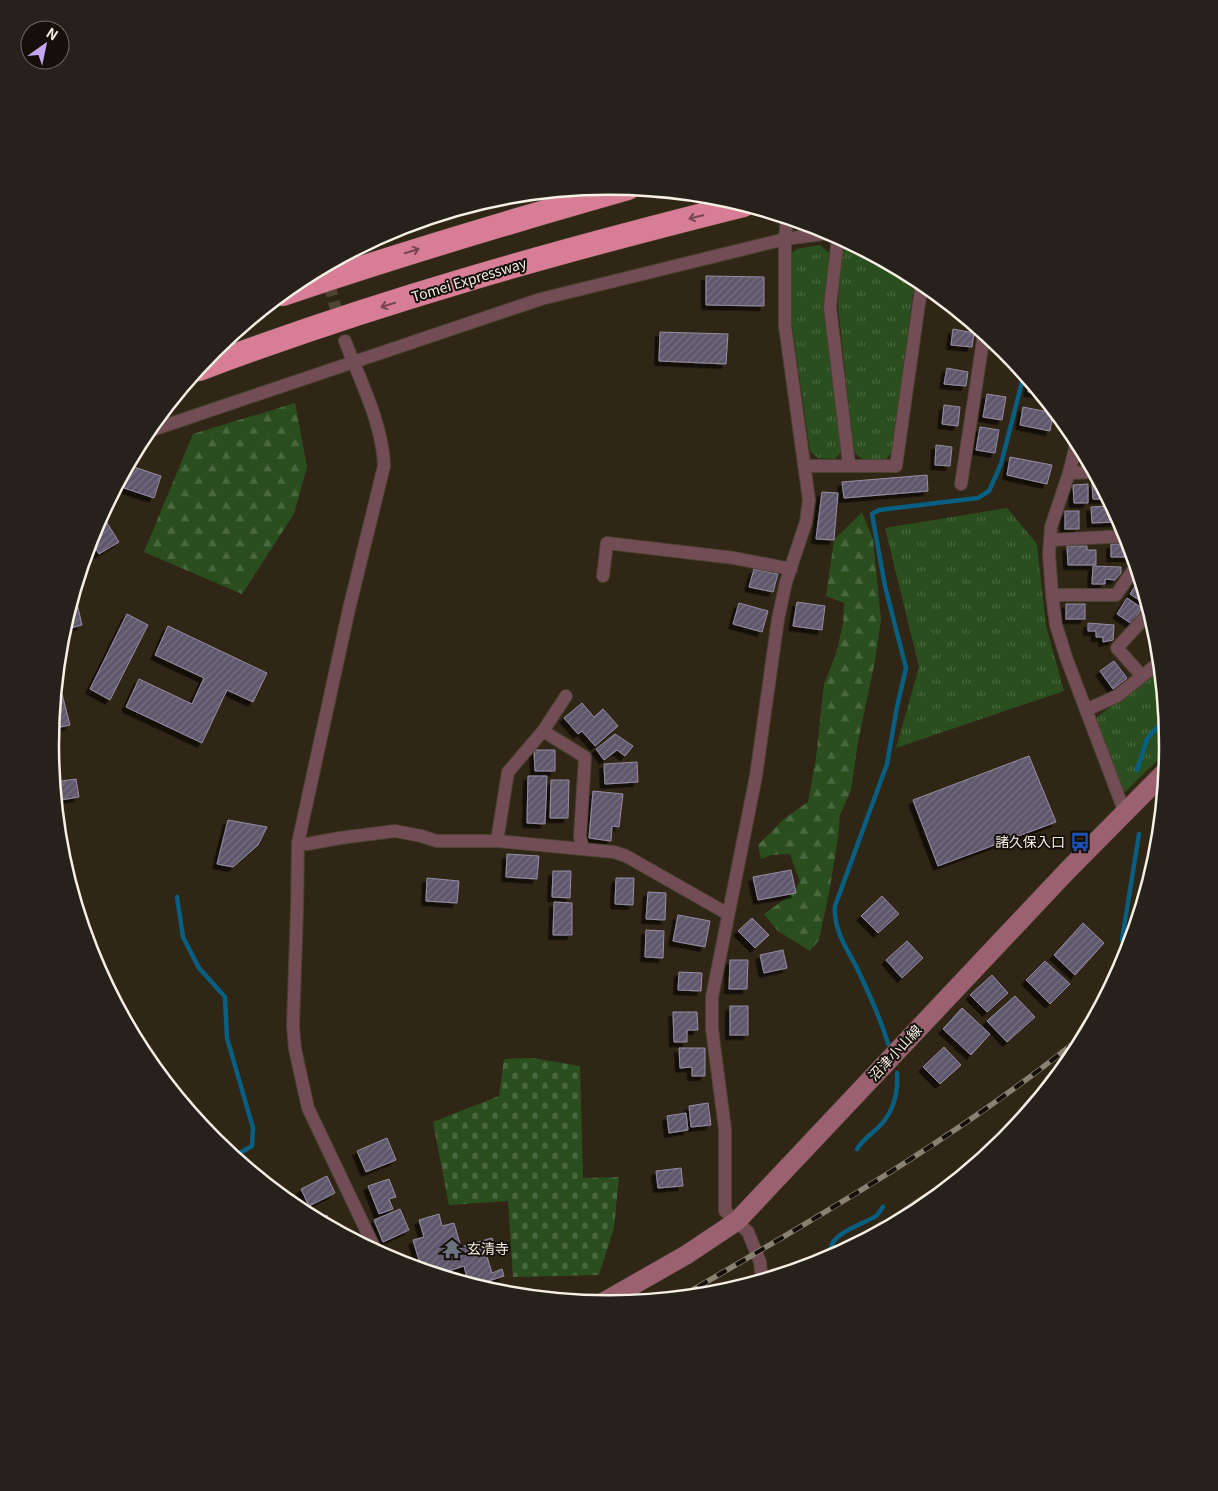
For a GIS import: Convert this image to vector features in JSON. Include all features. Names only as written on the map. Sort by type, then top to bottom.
[{"type":"highway","points":[[306,286],[373,263],[603,195]]},
{"type":"highway","name":"Tomei Expressway","points":[[213,364],[268,343],[513,266],[728,209]]},
{"type":"main road","name":"沼津小山線","points":[[614,1296],[686,1255],[736,1221],[1067,871],[1158,779]]},
{"type":"street","points":[[761,1274],[760,1262],[748,1232],[725,1211],[725,1130],[712,1029],[712,997],[756,776],[778,619],[806,522],[809,500],[785,326],[786,224]]},
{"type":"street","points":[[160,427],[542,299],[785,239],[815,235]]},
{"type":"street","points":[[837,245],[830,307],[849,465]]},
{"type":"street","points":[[804,466],[896,466],[921,292]]},
{"type":"street","points":[[345,341],[375,419],[383,448],[384,466],[298,843],[293,1026],[295,1049],[308,1108],[373,1242]]},
{"type":"street","points":[[961,484],[983,342]]},
{"type":"street","points":[[1074,452],[1051,527],[1049,554],[1056,624],[1125,813]]},
{"type":"street","points":[[1069,473],[1087,472]]},
{"type":"street","points":[[1050,540],[1118,536]]},
{"type":"street","points":[[603,576],[607,543],[734,558],[791,569]]},
{"type":"street","points":[[1052,595],[1116,595],[1131,573]]},
{"type":"street","points":[[1142,676],[1117,648],[1144,618]]},
{"type":"street","points":[[1086,710],[1117,696],[1154,667]]},
{"type":"street","points":[[497,841],[508,772],[543,731],[566,696]]},
{"type":"street","points":[[543,731],[585,757],[580,837],[582,850]]},
{"type":"street","points":[[298,843],[307,844],[395,832],[421,836],[437,841],[497,841],[614,852],[626,856],[728,914]]},
{"type":"green space","points":[[820,245],[829,253],[825,310],[841,452],[835,459],[818,458],[810,451],[792,324],[792,253],[797,249]]},
{"type":"green space","points":[[845,248],[852,252],[914,287],[892,452],[885,460],[862,459],[854,452],[838,306],[842,251]]},
{"type":"green space","points":[[295,403],[307,467],[294,514],[242,594],[144,552],[193,434]]},
{"type":"green space","points":[[1007,508],[1037,544],[1046,626],[1064,691],[896,748],[919,667],[885,528]]},
{"type":"green space","points":[[862,512],[873,540],[881,619],[851,790],[840,815],[829,893],[819,940],[810,951],[778,931],[764,914],[792,894],[800,882],[790,854],[771,855],[761,859],[758,845],[785,818],[808,802],[816,758],[824,684],[836,654],[843,624],[844,603],[826,596],[834,540]]},
{"type":"green space","points":[[1155,672],[1158,710],[1159,759],[1124,793],[1096,718]]},
{"type":"green space","points":[[533,1058],[580,1066],[583,1178],[619,1177],[614,1228],[599,1275],[513,1277],[508,1201],[449,1205],[433,1122],[499,1096],[504,1059]]},
{"type":"building","points":[[706,276],[764,277],[764,306],[706,305]]},
{"type":"building","points":[[953,329],[974,334],[972,347],[951,345]]},
{"type":"building","points":[[660,332],[728,334],[726,364],[659,361]]},
{"type":"building","points":[[947,368],[968,372],[966,386],[944,384]]},
{"type":"building","points":[[987,394],[1006,397],[1002,420],[983,417]]},
{"type":"building","points":[[944,405],[960,407],[958,426],[942,424]]},
{"type":"building","points":[[1023,407],[1047,412],[1052,419],[1050,431],[1020,425]]},
{"type":"building","points":[[980,427],[999,430],[995,453],[976,450]]},
{"type":"building","points":[[936,445],[952,447],[950,466],[935,465]]},
{"type":"building","points":[[1010,457],[1052,465],[1047,484],[1007,475]]},
{"type":"building","points":[[134,467],[161,476],[154,498],[124,488]]},
{"type":"building","points":[[927,475],[928,491],[844,498],[842,482]]},
{"type":"building","points":[[1092,483],[1101,499],[1093,499]]},
{"type":"building","points":[[1088,484],[1088,503],[1074,503],[1073,485]]},
{"type":"building","points":[[822,492],[838,493],[834,540],[816,539]]},
{"type":"building","points":[[1105,506],[1112,522],[1092,523],[1091,507]]},
{"type":"building","points":[[1065,511],[1079,511],[1079,529],[1065,529]]},
{"type":"building","points":[[106,522],[119,542],[99,554],[96,549]]},
{"type":"building","points":[[1111,544],[1120,544],[1125,557],[1111,557]]},
{"type":"building","points":[[1067,546],[1087,546],[1087,550],[1096,550],[1096,565],[1068,565]]},
{"type":"building","points":[[1093,566],[1121,567],[1121,573],[1115,580],[1105,579],[1105,584],[1092,584]]},
{"type":"building","points":[[754,569],[778,574],[773,592],[749,587]]},
{"type":"building","points":[[1135,585],[1140,601],[1130,594]]},
{"type":"building","points":[[1127,598],[1142,608],[1132,624],[1117,614]]},
{"type":"building","points":[[797,602],[825,606],[822,630],[793,626]]},
{"type":"building","points":[[77,603],[82,625],[71,628]]},
{"type":"building","points":[[739,603],[768,611],[762,632],[733,624]]},
{"type":"building","points":[[1066,604],[1085,604],[1085,619],[1066,619]]},
{"type":"building","points":[[127,614],[148,625],[110,700],[90,689]]},
{"type":"building","points":[[1088,623],[1114,625],[1113,640],[1103,642],[1103,637],[1096,637],[1096,631],[1088,631]]},
{"type":"building","points":[[168,626],[267,673],[253,702],[227,690],[202,743],[126,707],[139,679],[192,704],[204,678],[155,655]]},
{"type":"building","points":[[1114,661],[1127,678],[1113,689],[1100,671]]},
{"type":"building","points":[[61,694],[70,725],[60,727],[60,710]]},
{"type":"building","points":[[582,703],[594,717],[603,709],[618,726],[595,746],[582,731],[578,734],[564,718]]},
{"type":"building","points":[[615,734],[633,746],[625,756],[617,750],[604,760],[596,749]]},
{"type":"building","points":[[534,750],[555,750],[555,771],[535,771]]},
{"type":"building","points":[[1029,756],[1056,822],[938,866],[913,800]]},
{"type":"building","points":[[637,762],[638,782],[605,784],[604,764]]},
{"type":"building","points":[[528,776],[547,776],[545,824],[527,823]]},
{"type":"building","points":[[76,779],[79,797],[62,800],[60,781]]},
{"type":"building","points":[[551,780],[569,780],[568,818],[550,818]]},
{"type":"building","points":[[593,791],[623,794],[619,827],[612,826],[611,841],[589,838]]},
{"type":"building","points":[[228,820],[267,827],[258,845],[233,867],[217,864]]},
{"type":"building","points":[[507,854],[539,856],[537,879],[506,877]]},
{"type":"building","points":[[791,870],[796,893],[758,900],[753,877]]},
{"type":"building","points":[[553,871],[571,871],[570,898],[552,897]]},
{"type":"building","points":[[427,878],[459,881],[457,903],[426,901]]},
{"type":"building","points":[[616,878],[634,878],[633,905],[615,904]]},
{"type":"building","points":[[648,892],[666,893],[665,920],[646,919]]},
{"type":"building","points":[[882,896],[899,914],[878,933],[861,916]]},
{"type":"building","points":[[554,902],[572,903],[572,935],[553,935]]},
{"type":"building","points":[[678,915],[710,921],[705,947],[673,941]]},
{"type":"building","points":[[752,918],[769,935],[755,948],[738,931]]},
{"type":"building","points":[[1083,923],[1104,943],[1075,975],[1054,955]]},
{"type":"building","points":[[646,930],[664,931],[663,958],[645,957]]},
{"type":"building","points":[[907,941],[923,958],[902,978],[886,960]]},
{"type":"building","points":[[783,950],[787,968],[764,973],[760,955]]},
{"type":"building","points":[[730,960],[748,960],[747,989],[729,989]]},
{"type":"building","points":[[1045,961],[1070,984],[1050,1004],[1026,980]]},
{"type":"building","points":[[679,972],[702,973],[701,991],[678,990]]},
{"type":"building","points":[[992,975],[1008,993],[987,1012],[970,995]]},
{"type":"building","points":[[1015,996],[1035,1017],[1007,1042],[987,1021]]},
{"type":"building","points":[[730,1006],[748,1006],[748,1035],[730,1035]]},
{"type":"building","points":[[962,1008],[990,1034],[971,1055],[943,1029]]},
{"type":"building","points":[[673,1012],[697,1012],[698,1030],[687,1030],[687,1042],[674,1042]]},
{"type":"building","points":[[944,1047],[961,1065],[940,1084],[923,1067]]},
{"type":"building","points":[[679,1048],[705,1048],[705,1076],[692,1076],[692,1067],[680,1068]]},
{"type":"building","points":[[708,1103],[711,1125],[691,1127],[689,1106]]},
{"type":"building","points":[[686,1113],[688,1130],[669,1133],[667,1116]]},
{"type":"building","points":[[387,1138],[396,1160],[366,1172],[357,1151]]},
{"type":"building","points":[[681,1168],[683,1186],[658,1188],[656,1171]]},
{"type":"building","points":[[327,1176],[335,1193],[309,1206],[301,1189]]},
{"type":"building","points":[[389,1179],[396,1197],[389,1199],[393,1209],[379,1214],[368,1186]]},
{"type":"building","points":[[400,1209],[409,1230],[383,1242],[374,1220]]},
{"type":"building","name":"玄清寺","points":[[439,1214],[442,1226],[454,1223],[461,1247],[492,1238],[495,1247],[485,1250],[492,1273],[502,1269],[504,1276],[487,1282],[467,1277],[464,1266],[447,1271],[420,1262],[413,1240],[424,1237],[419,1220]]},
{"type":"waterway","points":[[888,1044],[874,1005],[838,931],[835,914],[835,906],[887,764],[906,668],[885,586],[872,514],[879,510],[978,498],[989,491],[1001,464],[1022,382]]},
{"type":"waterway","points":[[1137,770],[1147,739],[1158,726]]},
{"type":"waterway","points":[[1122,940],[1139,834]]},
{"type":"waterway","points":[[177,897],[183,937],[199,968],[225,997],[227,1038],[253,1128],[252,1146],[240,1153]]},
{"type":"waterway","points":[[857,1149],[888,1116],[896,1092],[897,1073]]},
{"type":"waterway","points":[[831,1248],[833,1243],[843,1233],[876,1216],[883,1207]]},
{"type":"tunnel","points":[[326,274],[345,341]]},
{"type":"railway","points":[[695,1289],[836,1205],[939,1140],[1038,1071],[1071,1045]]},
{"type":"place","name":"諸久保入口","points":[[1080,842]]},
{"type":"place","name":"玄清寺","points":[[452,1249]]}]
